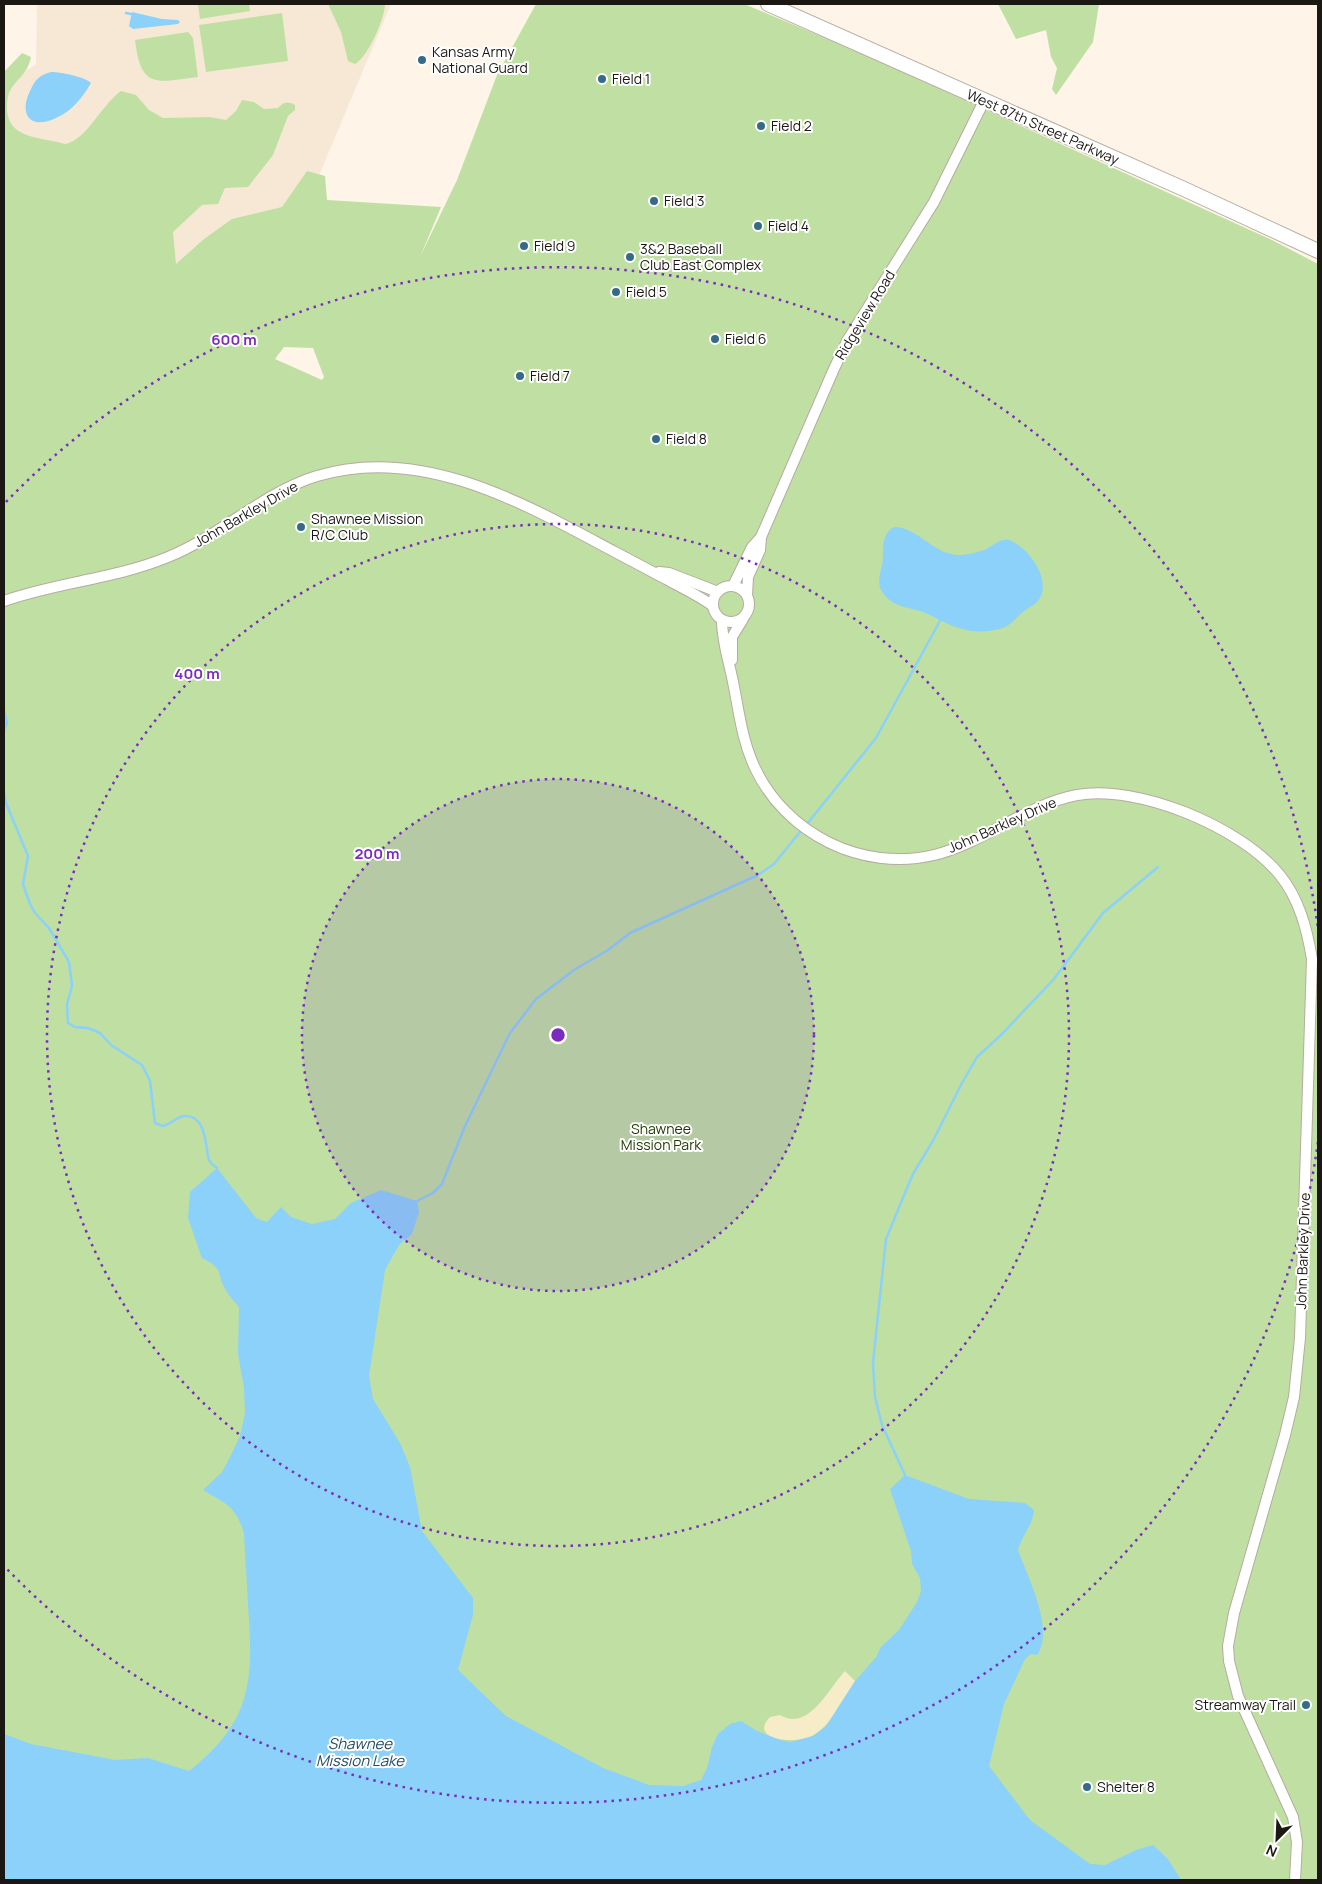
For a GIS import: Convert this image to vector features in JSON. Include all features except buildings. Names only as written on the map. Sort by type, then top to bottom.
[{"type":"main road","name":"West 87th Street Parkway","points":[[768,4],[800,16],[1318,251]]},
{"type":"street","name":"Ridgeview Road","points":[[761,537],[847,341],[934,202],[984,101]]},
{"type":"street","name":"John Barkley Drive","points":[[4,600],[22,594],[110,576],[168,557],[216,532],[298,483],[316,476],[341,470],[389,466],[438,474],[512,500],[653,571]]},
{"type":"street","points":[[733,586],[752,547],[761,537]]},
{"type":"street","points":[[732,679],[732,637],[749,611],[750,605],[747,595],[748,577],[760,550],[761,537]]},
{"type":"street","points":[[653,571],[668,573],[718,592]]},
{"type":"street","points":[[653,571],[700,596],[713,606]]},
{"type":"street","points":[[743,619],[730,623],[722,620],[716,614],[713,606],[715,596],[724,588],[733,586],[743,590],[747,595]]},
{"type":"street","points":[[722,620],[722,636],[732,679]]},
{"type":"street","name":"John Barkley Drive","points":[[732,679],[746,745],[762,782],[774,800],[807,830],[824,841],[847,851],[869,857],[914,859],[935,854],[968,842],[1019,816],[1060,799],[1101,793],[1124,795],[1174,808],[1224,830],[1243,841],[1260,854],[1279,874],[1293,896],[1302,918],[1312,959],[1300,1338],[1294,1397],[1285,1435],[1234,1612],[1228,1646],[1229,1660],[1238,1696],[1293,1817],[1297,1842],[1295,1880]]},
{"type":"shaded area","points":[[37,4],[391,4],[247,347],[4,240],[4,82],[36,65]]},
{"type":"green space","points":[[198,4],[249,4],[250,11],[200,19]]},
{"type":"green space","points":[[328,4],[385,4],[375,37],[365,54],[355,64],[348,61],[341,32]]},
{"type":"green space","name":"Shawnee Mission Park","points":[[536,4],[744,4],[854,50],[1274,241],[1318,264],[1318,1880],[4,1880],[4,72],[22,53],[31,57],[27,69],[9,93],[7,107],[9,119],[13,127],[28,136],[65,144],[80,136],[121,91],[136,95],[149,110],[163,118],[210,117],[226,120],[236,111],[242,100],[254,102],[264,109],[278,108],[286,103],[295,105],[295,110],[288,116],[273,155],[248,187],[225,188],[218,204],[202,205],[173,232],[176,264],[204,239],[232,219],[282,207],[307,171],[325,176],[327,200],[441,207],[420,257],[457,180],[497,75]],"holes":[[[284,347],[313,348],[324,377],[322,380],[275,359]]]},
{"type":"green space","points":[[998,4],[1099,4],[1093,42],[1056,95],[1052,89],[1057,68],[1051,57],[1046,30],[1016,39]]},
{"type":"green space","points":[[282,13],[288,61],[206,72],[199,25]]},
{"type":"green space","points":[[188,32],[193,38],[198,77],[161,81],[146,75],[141,68],[135,40]]},
{"type":"sand","points":[[845,1671],[855,1681],[838,1710],[822,1729],[807,1738],[797,1740],[777,1739],[769,1736],[765,1731],[765,1725],[770,1717],[780,1715],[790,1719],[800,1718],[809,1713],[825,1697]]},
{"type":"water","points":[[132,12],[162,19],[178,20],[180,22],[178,24],[133,29],[129,26]]},
{"type":"water","points":[[51,72],[72,75],[91,83],[80,99],[67,112],[48,121],[34,121],[27,114],[26,107],[30,91],[40,76]]},
{"type":"water","points":[[894,527],[910,531],[933,546],[950,554],[959,555],[981,551],[1002,540],[1009,540],[1023,549],[1036,564],[1042,581],[1043,590],[1040,598],[1008,625],[1000,629],[983,631],[970,631],[956,627],[920,611],[898,605],[884,594],[879,581],[883,561],[884,540]]},
{"type":"water","name":"Shawnee Mission Lake","points":[[217,1168],[256,1218],[267,1222],[281,1207],[291,1217],[312,1224],[335,1219],[351,1203],[381,1190],[417,1201],[419,1212],[412,1234],[399,1245],[385,1270],[369,1376],[373,1399],[400,1443],[410,1467],[422,1531],[473,1598],[473,1615],[458,1670],[506,1716],[603,1768],[649,1785],[683,1786],[701,1780],[718,1734],[730,1724],[741,1721],[757,1731],[791,1742],[813,1736],[826,1726],[855,1681],[877,1656],[880,1648],[899,1630],[917,1602],[921,1591],[920,1578],[912,1564],[911,1551],[890,1489],[905,1475],[969,1499],[1025,1503],[1034,1510],[1032,1520],[1018,1550],[1042,1618],[1042,1644],[1037,1655],[1031,1654],[1025,1659],[1004,1704],[989,1766],[1030,1820],[1090,1864],[1105,1865],[1136,1850],[1153,1845],[1168,1859],[1181,1880],[4,1880],[4,1734],[31,1744],[115,1760],[148,1758],[189,1771],[225,1736],[237,1716],[243,1701],[247,1686],[250,1654],[244,1533],[237,1516],[229,1506],[203,1490],[222,1472],[240,1436],[245,1413],[244,1388],[238,1354],[239,1307],[223,1286],[217,1269],[202,1258],[188,1218],[190,1192]]},
{"type":"waterway","points":[[126,13],[131,14]]},
{"type":"waterway","points":[[807,824],[876,738],[941,619]]},
{"type":"waterway","points":[[4,710],[7,723],[4,730]]},
{"type":"waterway","points":[[4,792],[6,803],[28,856],[23,884],[30,904],[35,913],[49,928],[69,962],[72,986],[67,1004],[68,1023],[75,1027],[88,1028],[100,1033],[111,1045],[142,1065],[150,1081],[155,1123],[163,1126],[184,1116],[197,1120],[204,1132],[209,1160],[217,1168]]},
{"type":"waterway","points":[[417,1201],[433,1193],[442,1184],[465,1126],[510,1033],[536,999],[574,970],[608,950],[630,933],[758,875],[774,864],[800,832]]},
{"type":"waterway","points":[[905,1475],[882,1425],[875,1397],[873,1363],[886,1239],[905,1193],[913,1174],[934,1139],[977,1057],[1002,1034],[1054,979],[1103,913],[1158,867]]},
{"type":"place","name":"Kansas Army National Guard","points":[[422,60]]},
{"type":"place","name":"Field 1","points":[[602,79]]},
{"type":"place","name":"Field 2","points":[[761,126]]},
{"type":"place","name":"Field 3","points":[[654,201]]},
{"type":"place","name":"Field 4","points":[[758,226]]},
{"type":"place","name":"Field 9","points":[[524,246]]},
{"type":"place","name":"3&2 Baseball Club East Complex","points":[[630,257]]},
{"type":"place","name":"Field 5","points":[[616,292]]},
{"type":"place","name":"Field 6","points":[[715,339]]},
{"type":"place","name":"Field 7","points":[[520,376]]},
{"type":"place","name":"Field 8","points":[[656,439]]},
{"type":"place","name":"Shawnee Mission R/C Club","points":[[301,527]]},
{"type":"place","name":"Streamway Trail","points":[[1306,1705]]},
{"type":"place","name":"Shelter 8","points":[[1087,1787]]}]
